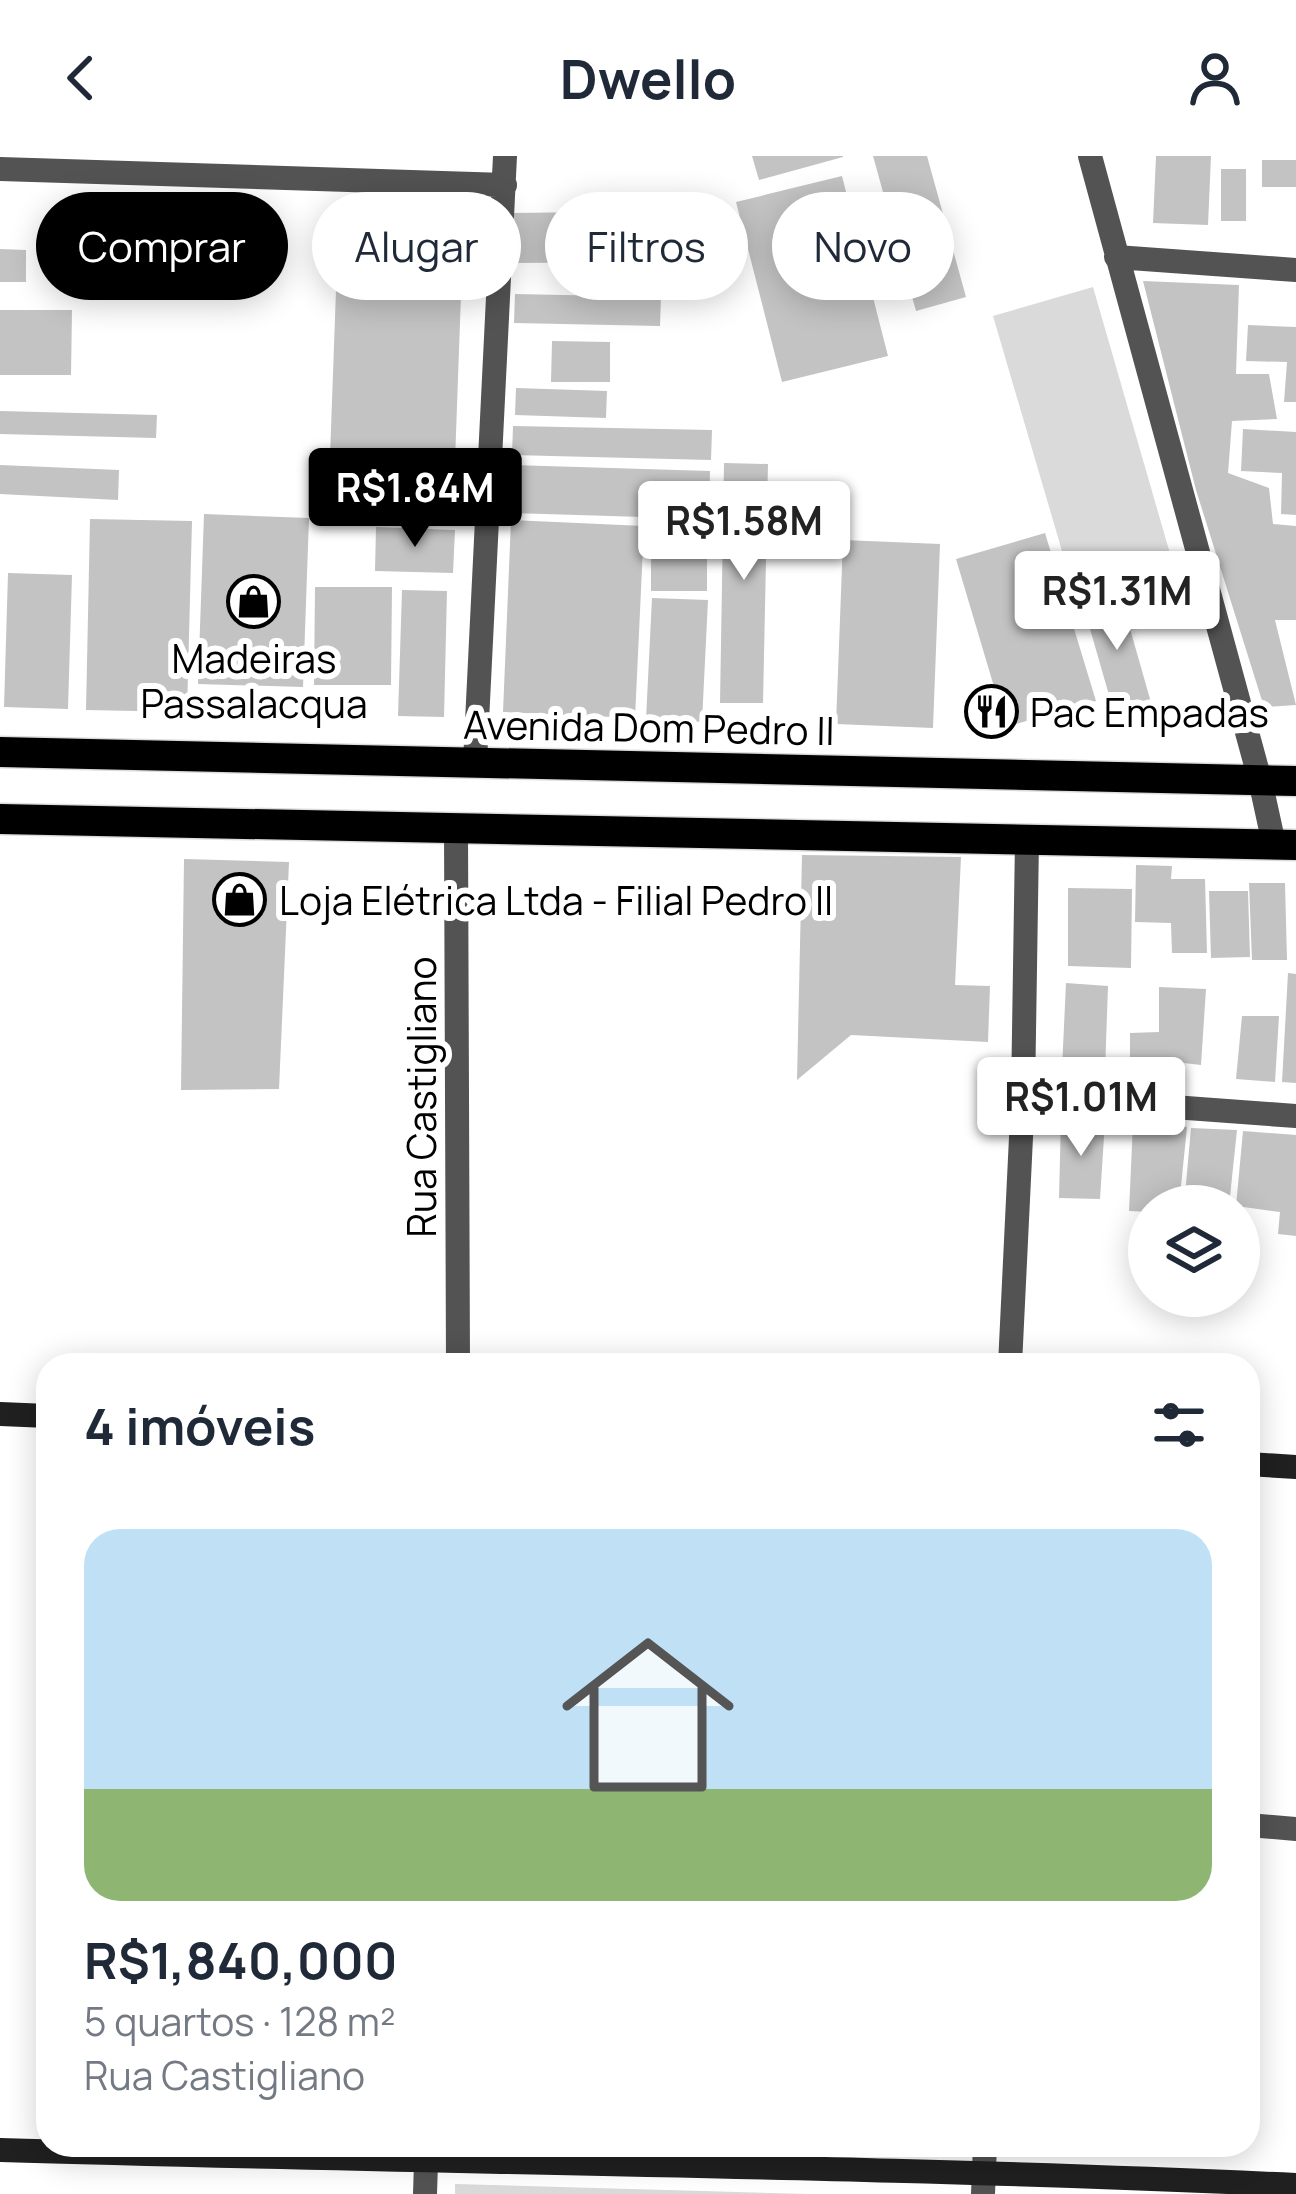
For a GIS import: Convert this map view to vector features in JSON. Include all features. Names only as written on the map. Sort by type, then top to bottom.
[{"type":"main road","name":"Avenida Dom Pedro II","points":[[0,752],[1296,781]]},
{"type":"main road","points":[[0,819],[1285,844]]},
{"type":"main road","points":[[0,1414],[36,1416]]},
{"type":"main road","points":[[1260,1465],[1296,1467]]},
{"type":"main road","points":[[0,2150],[36,2150]]},
{"type":"main road","points":[[531,2157],[1296,2185]]},
{"type":"street","points":[[475,762],[505,156]]},
{"type":"street","points":[[1090,156],[1260,780],[1285,844]]},
{"type":"street","points":[[0,169],[505,185]]},
{"type":"street","points":[[1117,256],[1296,270]]},
{"type":"street","name":"Rua Castigliano","points":[[456,828],[458,1353]]},
{"type":"street","points":[[1011,1353],[1023,1096],[1027,840]]},
{"type":"street","points":[[1023,1096],[1296,1116]]},
{"type":"street","points":[[1260,1826],[1296,1829]]},
{"type":"street","points":[[424,2194],[426,2157]]},
{"type":"shaded area","points":[[1093,287],[1171,557],[1072,585],[993,316]]},
{"type":"shaded area","points":[[455,2184],[809,2194],[455,2194]]},
{"type":"building","points":[[752,156],[843,156],[843,157],[759,180]]},
{"type":"building","points":[[873,156],[927,156],[937,192],[883,192]]},
{"type":"building","points":[[1156,156],[1211,156],[1208,225],[1153,223]]},
{"type":"building","points":[[1262,160],[1296,160],[1296,187],[1262,187]]},
{"type":"building","points":[[1221,169],[1246,169],[1246,221],[1221,221]]},
{"type":"building","points":[[842,176],[846,192],[777,192]]},
{"type":"building","points":[[772,193],[772,300],[874,300],[888,356],[782,382],[748,249],[748,199]]},
{"type":"building","points":[[521,213],[545,213],[545,263],[521,263]]},
{"type":"building","points":[[0,249],[26,250],[26,282],[0,282]]},
{"type":"building","points":[[954,254],[966,297],[916,311],[913,300],[954,300]]},
{"type":"building","points":[[1143,281],[1239,285],[1236,374],[1269,374],[1277,419],[1232,421],[1228,473],[1269,488],[1273,524],[1296,526],[1296,620],[1275,620],[1296,705],[1264,707],[1196,490]]},
{"type":"building","points":[[521,294],[545,295],[545,300],[661,300],[660,326],[514,323],[515,300],[521,300]]},
{"type":"building","points":[[336,300],[461,300],[455,462],[330,457]]},
{"type":"building","points":[[0,310],[72,310],[71,375],[0,375]]},
{"type":"building","points":[[1248,325],[1296,327],[1296,402],[1284,402],[1287,362],[1246,361]]},
{"type":"building","points":[[552,341],[610,342],[610,382],[551,382]]},
{"type":"building","points":[[516,388],[607,391],[606,418],[515,415]]},
{"type":"building","points":[[0,411],[157,415],[156,438],[0,434]]},
{"type":"building","points":[[513,426],[712,430],[711,460],[512,455]]},
{"type":"building","points":[[1243,429],[1296,432],[1296,515],[1281,514],[1282,473],[1241,471]]},
{"type":"building","points":[[724,463],[768,464],[763,703],[720,703]]},
{"type":"building","points":[[0,465],[119,470],[118,500],[0,494]]},
{"type":"building","points":[[512,465],[710,471],[709,519],[511,513]]},
{"type":"building","points":[[352,473],[455,475],[455,519],[352,517]]},
{"type":"building","name":"Madeiras Passalacqua","points":[[204,514],[309,518],[303,687],[198,684]]},
{"type":"building","points":[[90,519],[192,521],[187,712],[86,710]]},
{"type":"building","points":[[511,520],[644,526],[635,718],[503,712]]},
{"type":"building","points":[[376,527],[455,530],[453,573],[375,571]]},
{"type":"building","points":[[651,527],[707,527],[707,591],[651,591]]},
{"type":"building","points":[[1045,533],[1096,701],[1006,727],[956,559]]},
{"type":"building","points":[[843,540],[940,544],[933,728],[836,724]]},
{"type":"building","points":[[8,573],[72,575],[68,709],[4,707]]},
{"type":"building","points":[[315,587],[392,587],[391,685],[314,685]]},
{"type":"building","points":[[402,590],[447,591],[444,717],[398,716]]},
{"type":"building","points":[[1119,590],[1152,706],[1115,716],[1082,601]]},
{"type":"building","points":[[652,598],[708,600],[702,722],[646,719]]},
{"type":"building","points":[[802,855],[961,857],[955,985],[990,986],[988,1042],[851,1035],[797,1080]]},
{"type":"building","points":[[184,859],[289,862],[279,1089],[181,1090]]},
{"type":"building","points":[[1136,865],[1172,866],[1171,879],[1205,879],[1207,953],[1172,953],[1171,923],[1135,922]]},
{"type":"building","points":[[1249,883],[1285,883],[1287,960],[1252,960]]},
{"type":"building","points":[[1068,888],[1132,889],[1131,968],[1068,966]]},
{"type":"building","points":[[1209,891],[1248,891],[1250,957],[1211,958]]},
{"type":"building","points":[[1288,973],[1296,974],[1296,1083],[1282,1082]]},
{"type":"building","points":[[1066,983],[1108,986],[1105,1072],[1062,1069]]},
{"type":"building","points":[[1159,987],[1206,989],[1201,1065],[1166,1061],[1165,1075],[1130,1073],[1130,1033],[1159,1032]]},
{"type":"building","points":[[1242,1016],[1279,1016],[1275,1082],[1236,1079]]},
{"type":"building","points":[[1061,1118],[1105,1121],[1100,1199],[1059,1198]]},
{"type":"building","points":[[1133,1123],[1187,1127],[1181,1185],[1130,1185]]},
{"type":"building","points":[[1191,1128],[1237,1130],[1231,1185],[1186,1185]]},
{"type":"building","points":[[1243,1131],[1296,1135],[1296,1236],[1278,1234],[1280,1212],[1260,1209],[1260,1185],[1238,1185]]},
{"type":"place","name":"Madeiras Passalacqua","points":[[254,601]]},
{"type":"place","name":"Pac Empadas","points":[[991,712]]},
{"type":"place","name":"Loja Elétrica Ltda - Filial Pedro II","points":[[240,900]]}]
